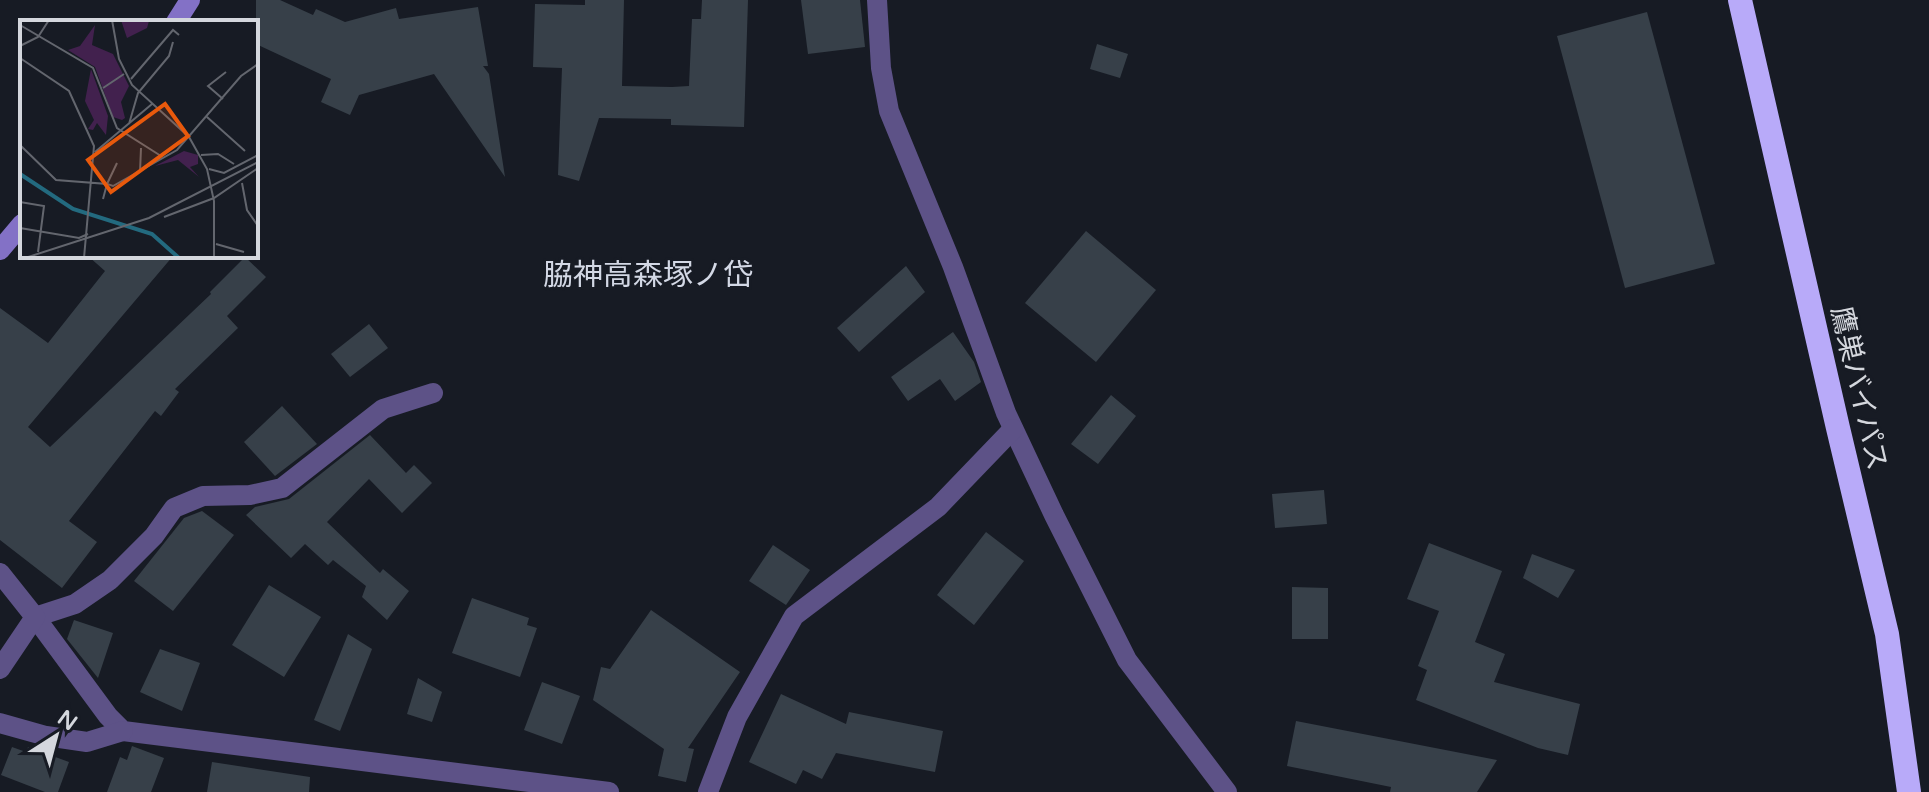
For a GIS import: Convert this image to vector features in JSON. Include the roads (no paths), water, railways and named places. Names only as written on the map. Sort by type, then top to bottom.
[{"type":"highway","name":"鷹巣バイパス","points":[[1740,0],[1887,634],[1909,792]]},
{"type":"street","points":[[177,20],[190,0]]},
{"type":"street","points":[[877,0],[881,68],[889,111],[953,267],[1013,429],[1127,660],[1227,792]]},
{"type":"street","points":[[0,250],[20,226]]},
{"type":"street","points":[[0,669],[35,617],[75,604],[110,580],[154,536],[174,508],[203,496],[250,495],[282,488],[383,409],[433,393]]},
{"type":"street","points":[[708,792],[737,717],[794,616],[938,507],[1013,429]]},
{"type":"street","points":[[0,573],[108,716],[123,731]]},
{"type":"street","points":[[0,723],[46,736],[87,742],[123,731],[609,792]]},
{"type":"district","name":"脇神高森塚ノ岱","points":[[648,275]]}]
